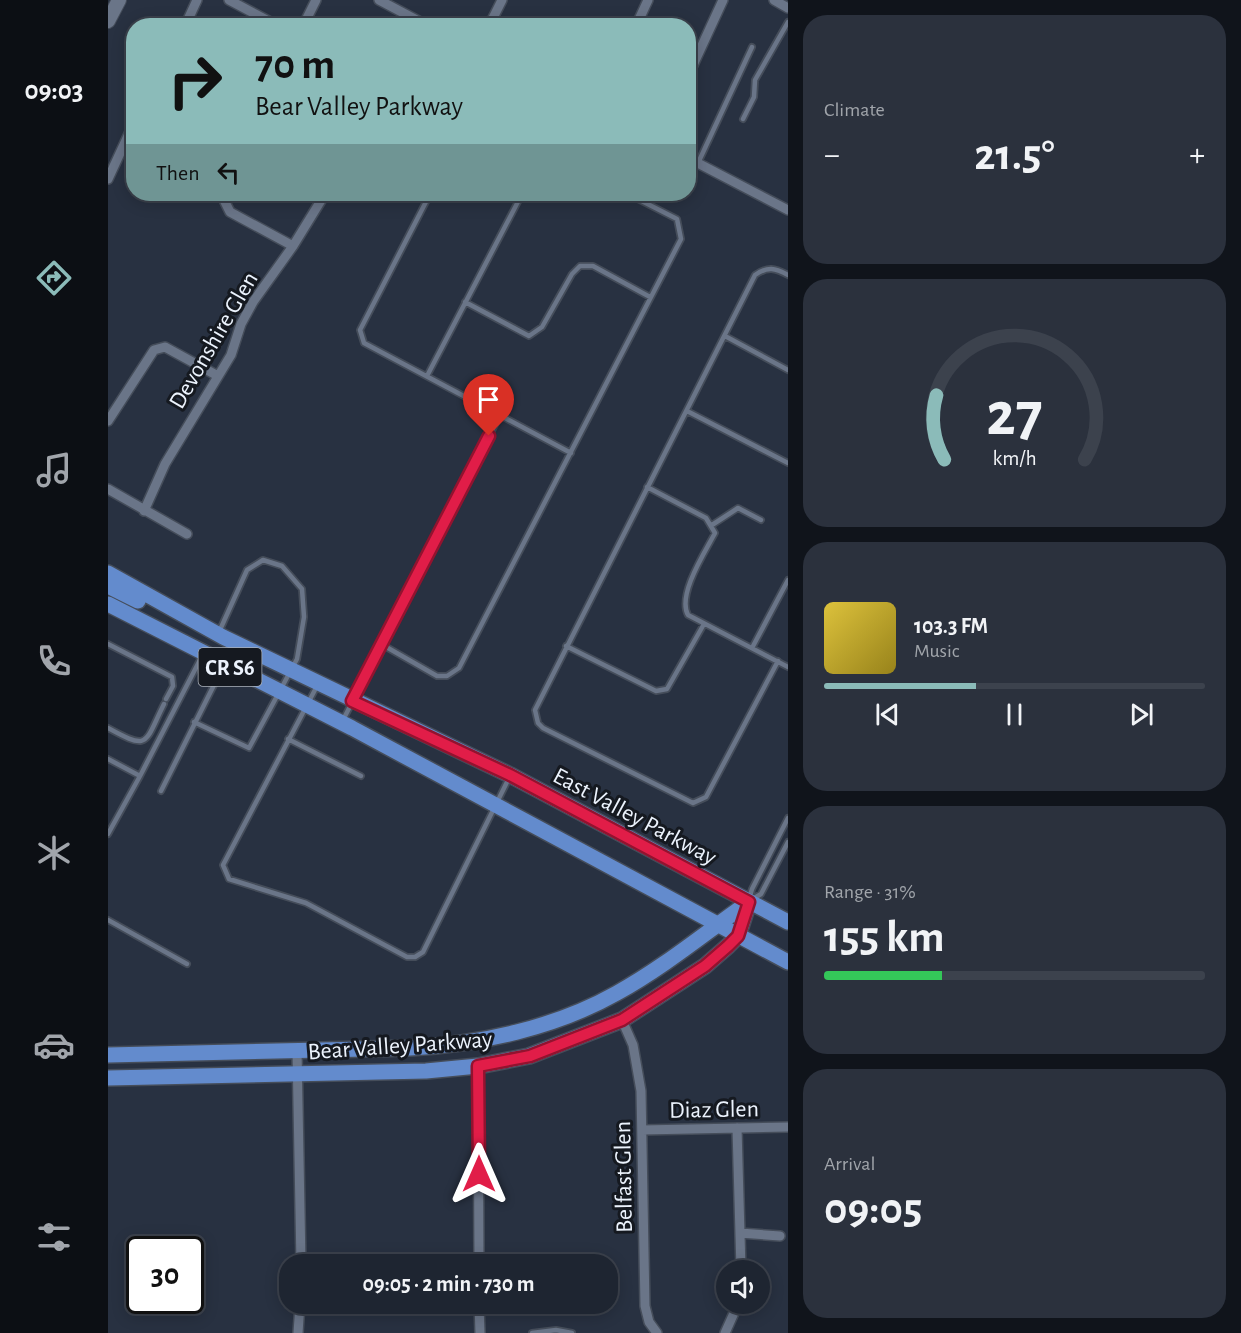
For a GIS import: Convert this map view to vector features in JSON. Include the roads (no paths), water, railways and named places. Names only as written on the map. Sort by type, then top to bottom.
[{"type":"main road","name":"East Valley Parkway","points":[[108,573],[235,643],[318,685],[510,775],[788,922]]},
{"type":"main road","points":[[108,586],[144,603],[161,603]]},
{"type":"main road","name":"CR S6","points":[[108,604],[203,654],[342,722],[788,962]]},
{"type":"main road","name":"Bear Valley Parkway","points":[[108,1055],[434,1047],[480,1040],[542,1024],[615,995],[663,965],[749,902]]},
{"type":"main road","name":"Bear Valley Parkway","points":[[108,1078],[426,1071],[478,1066],[530,1056],[622,1020],[705,966],[738,936],[749,902]]},
{"type":"street","points":[[108,21],[119,0]]},
{"type":"street","points":[[189,18],[197,0]]},
{"type":"street","points":[[229,0],[263,18]]},
{"type":"street","points":[[307,18],[316,0]]},
{"type":"street","points":[[379,0],[413,18]]},
{"type":"street","points":[[493,18],[502,0]]},
{"type":"street","points":[[640,18],[648,0]]},
{"type":"street","points":[[696,59],[723,0]]},
{"type":"street","points":[[776,1],[788,8]]},
{"type":"street","points":[[108,180],[126,141]]},
{"type":"street","points":[[696,162],[788,210]]},
{"type":"street","points":[[225,201],[226,208],[230,212],[293,246]]},
{"type":"street","name":"Devonshire Glen","points":[[144,511],[165,464],[231,355],[241,324],[253,302],[293,246],[321,201]]},
{"type":"street","points":[[108,421],[154,350],[165,347],[218,376]]},
{"type":"street","points":[[108,489],[187,534]]},
{"type":"street","name":"Belfast Glen","points":[[622,1020],[639,1068],[645,1306],[649,1322],[657,1333]]},
{"type":"street","points":[[297,1051],[301,1254]]},
{"type":"street","points":[[478,1066],[479,1254]]},
{"type":"street","name":"Diaz Glen","points":[[642,1130],[788,1126]]},
{"type":"street","points":[[737,1128],[741,1260]]},
{"type":"street","points":[[740,1233],[780,1236]]},
{"type":"street","points":[[298,1333],[299,1314]]},
{"type":"street","points":[[479,1314],[480,1333]]},
{"type":"street","points":[[725,1333],[734,1314]]},
{"type":"lane","points":[[743,118],[754,97],[755,80],[788,22]]},
{"type":"lane","points":[[696,154],[752,47]]},
{"type":"lane","points":[[426,201],[360,330],[364,343],[571,453]]},
{"type":"lane","points":[[427,376],[518,201]]},
{"type":"lane","points":[[381,644],[437,676],[447,676],[459,668],[681,239],[677,219],[642,201]]},
{"type":"lane","points":[[465,302],[529,336],[542,327],[572,274],[580,266],[593,266],[650,297]]},
{"type":"lane","points":[[778,661],[706,797],[693,803],[543,728],[538,723],[535,710],[755,275],[764,269],[776,269],[788,275]]},
{"type":"lane","points":[[725,336],[788,370]]},
{"type":"lane","points":[[687,411],[788,463]]},
{"type":"lane","points":[[342,722],[500,415]]},
{"type":"lane","points":[[647,487],[706,518],[715,533],[686,594],[684,607],[688,615],[788,667]]},
{"type":"lane","points":[[712,525],[738,508],[761,520]]},
{"type":"lane","points":[[194,722],[249,748],[297,659],[304,617],[302,589],[282,566],[263,560],[247,570],[218,634]]},
{"type":"lane","points":[[752,648],[788,580]]},
{"type":"lane","points":[[566,646],[656,691],[667,688],[704,624]]},
{"type":"lane","points":[[161,791],[235,643]]},
{"type":"lane","points":[[108,644],[172,677],[173,686],[148,736],[141,742],[136,743],[108,728]]},
{"type":"lane","points":[[108,834],[203,654]]},
{"type":"lane","points":[[318,685],[223,865],[229,879],[306,903],[407,957],[416,957],[423,952],[510,775]]},
{"type":"lane","points":[[288,739],[361,776]]},
{"type":"lane","points":[[108,759],[140,776]]},
{"type":"lane","points":[[749,902],[752,889],[786,829],[788,818]]},
{"type":"lane","points":[[749,902],[761,894],[788,842]]},
{"type":"lane","points":[[108,920],[187,964]]},
{"type":"lane","points":[[532,1333],[556,1330],[572,1333]]}]
